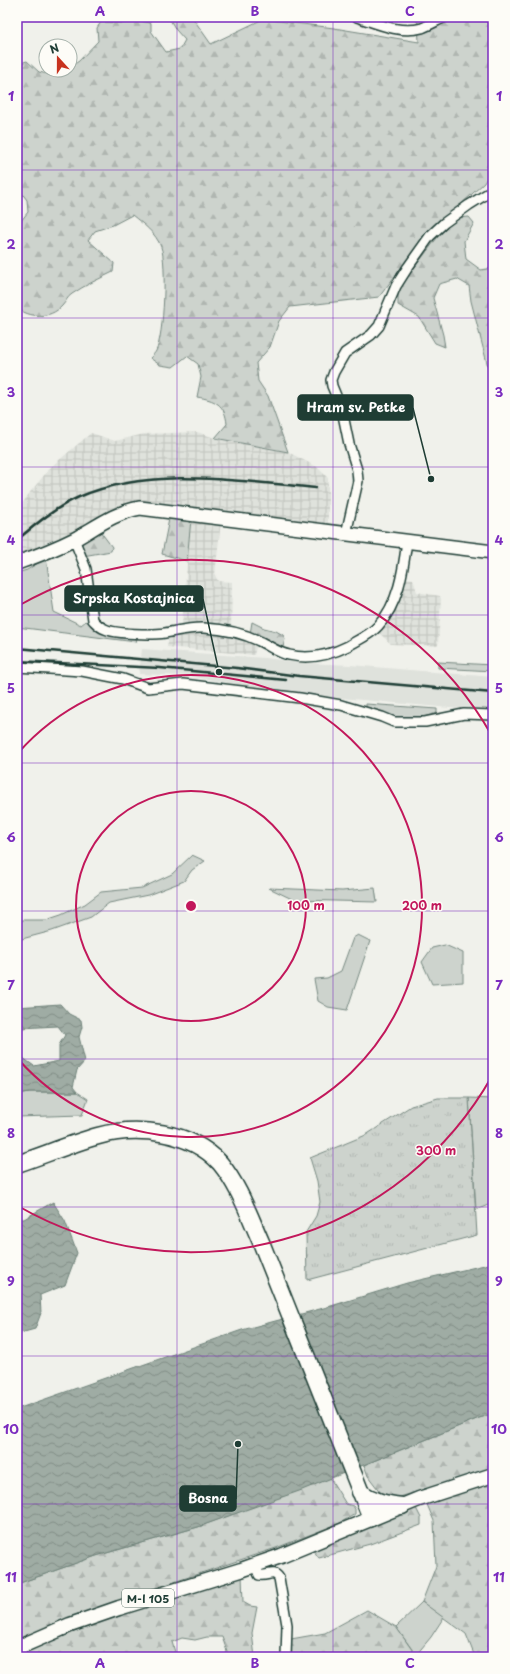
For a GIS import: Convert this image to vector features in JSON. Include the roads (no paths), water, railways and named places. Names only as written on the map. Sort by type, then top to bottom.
[{"type":"highway","points":[[17,1164],[98,1136],[121,1132],[143,1132],[180,1137],[204,1148],[220,1163],[241,1197],[261,1242],[371,1518]]},
{"type":"highway","points":[[360,1492],[370,1499],[387,1504],[402,1506]]},
{"type":"main road","points":[[17,562],[74,539],[113,517],[140,508],[493,552]]},
{"type":"main road","name":"M-I 105","points":[[17,1648],[70,1625],[112,1610],[256,1565],[402,1506],[493,1475]]},
{"type":"street","points":[[357,17],[391,28],[407,30],[423,28],[445,17]]},
{"type":"street","points":[[346,534],[358,481],[357,470],[349,444],[342,410],[332,386],[331,380],[334,372],[345,353],[371,334],[379,326],[396,286],[430,236],[469,204],[493,190]]},
{"type":"street","points":[[74,539],[86,569],[93,620],[98,626],[115,632],[164,633],[189,628],[218,629],[259,640],[277,651],[289,655],[305,657],[325,655],[340,650],[366,636],[378,626],[392,606],[400,584],[407,541]]},
{"type":"street","points":[[17,668],[82,671],[123,679],[148,688],[168,684],[183,684],[300,698],[341,705],[394,722],[425,722],[464,714],[493,715]]},
{"type":"street","points":[[256,1565],[259,1575],[273,1572],[279,1578],[287,1625],[286,1657]]},
{"type":"water","points":[[60,1004],[69,1014],[81,1020],[82,1027],[79,1037],[85,1061],[77,1070],[73,1087],[77,1092],[30,1092],[17,1094],[17,1064],[23,1058],[34,1066],[59,1061],[59,1045],[65,1035],[58,1026],[21,1028],[17,1031],[17,1007]]},
{"type":"water","points":[[53,1202],[65,1221],[77,1253],[65,1285],[40,1295],[41,1313],[35,1329],[17,1334],[17,1219],[24,1219]]},
{"type":"water","points":[[493,1263],[493,1414],[479,1418],[302,1490],[198,1527],[96,1556],[17,1584],[17,1409],[242,1330],[331,1306],[407,1283]]},
{"type":"railway","points":[[17,540],[46,516],[62,506],[79,497],[106,487],[135,482],[196,478],[316,488]]},
{"type":"railway","points":[[17,648],[237,668],[299,676],[493,693]]},
{"type":"railway","points":[[17,661],[160,668],[286,680]]},
{"type":"place","name":"Hram sv. Petke","points":[[431,479]]},
{"type":"place","name":"Srpska Kostajnica","points":[[219,672]]},
{"type":"place","name":"Bosna","points":[[238,1444]]}]
